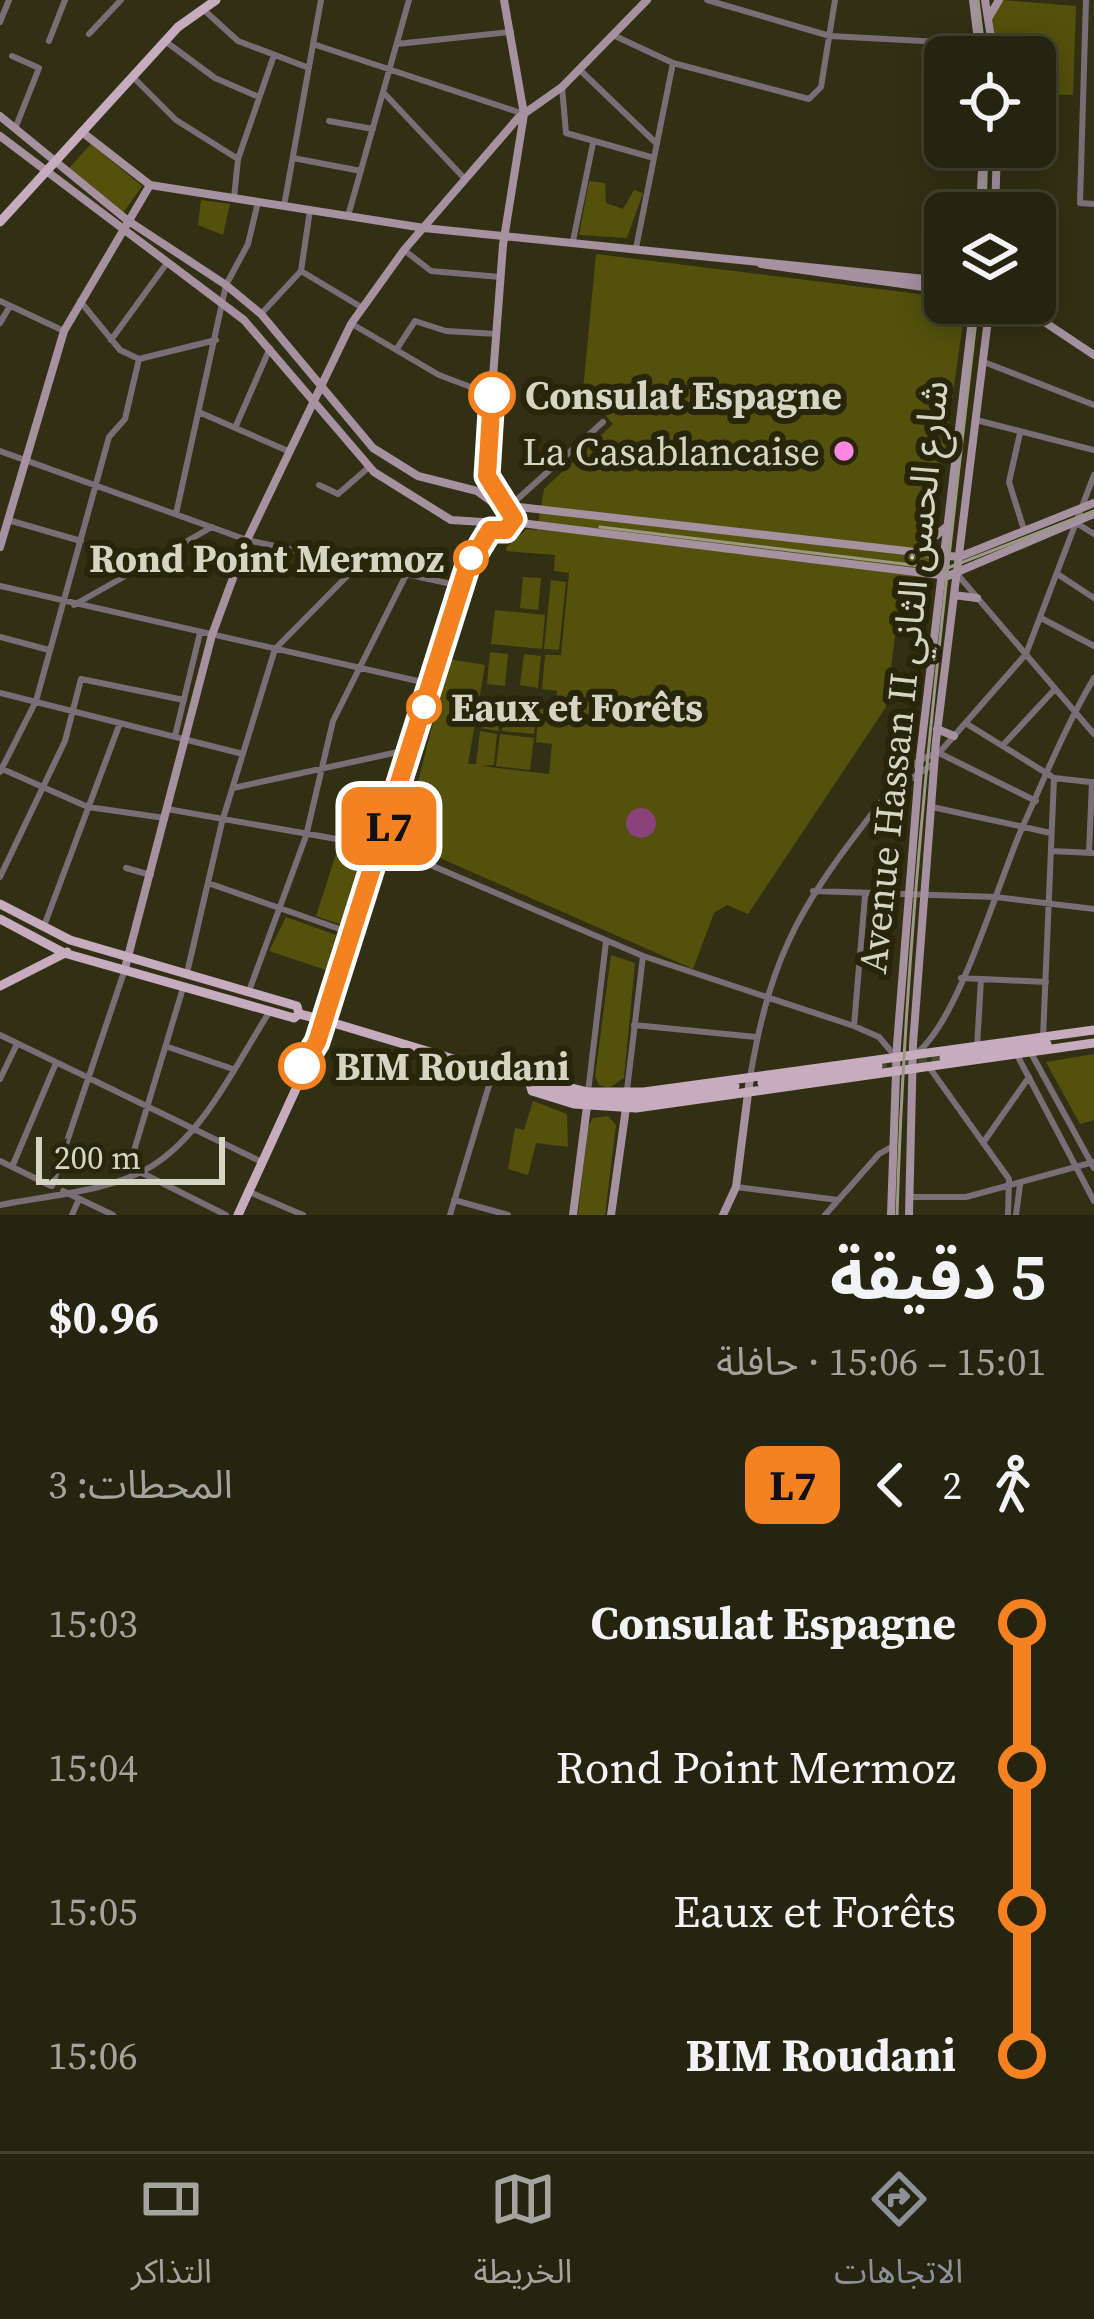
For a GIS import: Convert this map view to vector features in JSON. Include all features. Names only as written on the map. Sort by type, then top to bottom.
[{"type":"main road","points":[[0,222],[165,41],[216,0]]},
{"type":"main road","points":[[495,501],[486,469],[500,277],[524,114],[504,0]]},
{"type":"main road","points":[[125,968],[166,813],[180,737],[212,635],[247,540],[351,324],[464,178],[524,114],[562,87],[647,0]]},
{"type":"main road","points":[[973,0],[977,36]]},
{"type":"main road","points":[[985,0],[991,36]]},
{"type":"main road","points":[[988,18],[1000,0]]},
{"type":"main road","points":[[0,116],[127,220],[226,285],[261,314],[353,428],[399,467],[510,506],[959,557],[1089,505]]},
{"type":"main road","points":[[82,131],[151,184],[424,228],[637,243],[924,287]]},
{"type":"main road","points":[[4,139],[222,303],[270,347],[368,468],[451,520],[502,531],[513,522],[944,576],[1094,514]]},
{"type":"main road","points":[[0,547],[64,331],[151,184]]},
{"type":"main road","points":[[724,256],[924,279]]},
{"type":"main road","name":"Avenue Hassan II شارع الحسن الثاني","points":[[891,1215],[898,1033],[920,757],[971,324]]},
{"type":"main road","name":"Avenue Hassan II شارع الحسن الثاني","points":[[909,1215],[922,898],[937,730],[989,324]]},
{"type":"main road","points":[[1048,324],[1094,355]]},
{"type":"main road","points":[[238,1215],[307,1055],[308,1039],[315,1036],[382,845],[461,586],[487,526],[483,512],[495,501]]},
{"type":"main road","points":[[510,506],[513,522]]},
{"type":"main road","points":[[905,554],[936,541],[950,514]]},
{"type":"main road","points":[[954,596],[977,598]]},
{"type":"main road","points":[[937,730],[954,736]]},
{"type":"main road","points":[[0,904],[43,929],[83,944],[297,1006],[299,1014]]},
{"type":"main road","points":[[0,920],[64,953],[294,1018],[299,1014]]},
{"type":"main road","points":[[0,986],[83,944]]},
{"type":"main road","points":[[299,1014],[576,1097],[626,1101],[735,1086]]},
{"type":"main road","points":[[530,1084],[536,1079],[588,1092],[626,1094],[1043,1037],[1094,1037]]},
{"type":"main road","points":[[530,1084],[532,1091],[586,1106],[626,1108],[1030,1053],[1094,1037]]},
{"type":"main road","points":[[944,1058],[1094,1037]]},
{"type":"main road","points":[[762,1083],[878,1066]]},
{"type":"main road","points":[[722,1215],[736,1187],[750,1078]]},
{"type":"main road","points":[[573,1215],[586,1106]]},
{"type":"main road","points":[[611,1215],[626,1108]]},
{"type":"street","points":[[0,22],[10,0]]},
{"type":"street","points":[[49,41],[65,0]]},
{"type":"street","points":[[88,34],[121,0]]},
{"type":"street","points":[[284,206],[320,0]]},
{"type":"street","points":[[348,216],[409,0]]},
{"type":"street","points":[[707,0],[830,36],[924,41]]},
{"type":"street","points":[[615,36],[673,63],[805,100],[821,87],[835,0]]},
{"type":"street","points":[[1086,0],[1080,203],[1094,204]]},
{"type":"street","points":[[203,8],[224,32],[273,58],[309,68]]},
{"type":"street","points":[[397,44],[511,32]]},
{"type":"street","points":[[165,41],[215,78],[261,97]]},
{"type":"street","points":[[313,44],[524,114]]},
{"type":"street","points":[[12,56],[39,68],[15,129]]},
{"type":"street","points":[[234,198],[238,159],[273,58]]},
{"type":"street","points":[[637,243],[673,63]]},
{"type":"street","points":[[580,70],[657,144]]},
{"type":"street","points":[[133,76],[176,120],[238,159]]},
{"type":"street","points":[[562,87],[563,130],[593,143],[654,158]]},
{"type":"street","points":[[383,92],[464,178]]},
{"type":"street","points":[[1083,107],[1094,107]]},
{"type":"street","points":[[329,121],[373,129]]},
{"type":"street","points":[[0,152],[4,139]]},
{"type":"street","points":[[573,242],[593,143]]},
{"type":"street","points":[[293,158],[361,170]]},
{"type":"street","points":[[176,514],[226,285],[248,244],[258,202]]},
{"type":"street","points":[[261,314],[301,271],[310,210]]},
{"type":"street","points":[[404,250],[431,271],[500,277]]},
{"type":"street","points":[[111,340],[167,263]]},
{"type":"street","points":[[301,271],[361,307]]},
{"type":"street","points":[[0,301],[64,331]]},
{"type":"street","points":[[80,301],[111,340],[139,359],[216,340]]},
{"type":"street","points":[[0,323],[10,306]]},
{"type":"street","points":[[396,350],[415,320],[446,331],[497,334]]},
{"type":"street","points":[[351,324],[450,380],[492,395]]},
{"type":"street","points":[[235,428],[270,347]]},
{"type":"street","points":[[139,359],[125,419],[112,433],[35,701],[1,769],[88,807],[166,813],[382,845],[606,942],[854,1026],[879,1037],[897,1058]]},
{"type":"street","points":[[984,362],[1094,405]]},
{"type":"street","points":[[201,412],[288,451]]},
{"type":"street","points":[[976,420],[1094,450]]},
{"type":"street","points":[[510,506],[603,422]]},
{"type":"street","points":[[1020,432],[1009,482],[1025,533]]},
{"type":"street","points":[[0,451],[247,540],[461,586]]},
{"type":"street","points":[[319,484],[338,494],[368,468]]},
{"type":"street","points":[[887,794],[938,757],[1026,654],[1089,505],[1094,475]]},
{"type":"street","points":[[8,520],[81,541]]},
{"type":"street","points":[[1078,522],[1094,534]]},
{"type":"street","points":[[74,605],[212,527]]},
{"type":"street","points":[[187,973],[222,822],[275,649],[359,564]]},
{"type":"street","points":[[249,991],[306,836],[333,721],[406,574]]},
{"type":"street","points":[[957,574],[1094,733]]},
{"type":"street","points":[[1059,575],[1094,598]]},
{"type":"street","points":[[0,586],[431,684]]},
{"type":"street","points":[[1041,618],[1094,646]]},
{"type":"street","points":[[180,737],[200,632]]},
{"type":"street","points":[[0,637],[50,651]]},
{"type":"street","points":[[0,878],[45,789],[84,677],[184,700]]},
{"type":"street","points":[[914,1056],[929,1040],[961,978],[1022,827],[1051,776],[1094,677]]},
{"type":"street","points":[[1004,745],[1055,689]]},
{"type":"street","points":[[0,693],[243,754]]},
{"type":"street","points":[[43,929],[120,723]]},
{"type":"street","points":[[967,724],[1051,776],[1093,782],[1092,853],[1051,851]]},
{"type":"street","points":[[233,788],[412,749]]},
{"type":"street","points":[[750,1078],[766,996],[813,891],[920,757],[938,757],[1036,801]]},
{"type":"street","points":[[1043,1037],[1051,776]]},
{"type":"street","points":[[932,807],[1052,833]]},
{"type":"street","points":[[126,868],[151,875]]},
{"type":"street","points":[[208,883],[351,934]]},
{"type":"street","points":[[813,891],[908,898],[996,897],[1094,909]]},
{"type":"street","points":[[854,1026],[865,896]]},
{"type":"street","points":[[588,1092],[606,942]]},
{"type":"street","points":[[626,1094],[643,956]]},
{"type":"street","points":[[52,1186],[125,968]]},
{"type":"street","points":[[961,978],[1046,982]]},
{"type":"street","points":[[977,1047],[981,979]]},
{"type":"street","points":[[136,1174],[147,1107],[184,985]]},
{"type":"street","points":[[0,1205],[136,1174],[167,1155],[192,1129],[270,1011]]},
{"type":"street","points":[[634,1025],[757,1037]]},
{"type":"street","points":[[879,1037],[898,1033]]},
{"type":"street","points":[[0,1035],[260,1161]]},
{"type":"street","points":[[0,1078],[17,1044]]},
{"type":"street","points":[[167,1046],[232,1069]]},
{"type":"street","points":[[910,1197],[954,1198],[1093,1164],[1030,1053]]},
{"type":"street","points":[[1018,1054],[1094,1201]]},
{"type":"street","points":[[12,1167],[56,1063]]},
{"type":"street","points":[[929,1067],[1016,1186],[1012,1215]]},
{"type":"street","points":[[450,1215],[494,1072]]},
{"type":"street","points":[[983,1143],[1029,1077]]},
{"type":"street","points":[[825,1215],[879,1154],[895,1145]]},
{"type":"street","points":[[0,1162],[113,1215]]},
{"type":"street","points":[[136,1174],[226,1215]]},
{"type":"street","points":[[736,1187],[838,1200]]},
{"type":"street","points":[[247,1191],[303,1215]]},
{"type":"street","points":[[72,1215],[79,1199]]},
{"type":"street","points":[[454,1201],[508,1215]]},
{"type":"shaded area","points":[[1002,0],[1076,6],[1073,95],[1056,95],[1056,36],[994,36],[992,17]]},
{"type":"shaded area","points":[[91,144],[142,186],[123,213],[68,169]]},
{"type":"shaded area","points":[[589,181],[605,183],[606,203],[623,209],[634,190],[643,193],[627,238],[579,235]]},
{"type":"shaded area","points":[[201,200],[230,204],[223,235],[198,225]]},
{"type":"shaded area","points":[[596,254],[924,295],[924,324],[963,324],[926,583],[901,589],[886,707],[748,914],[727,905],[714,913],[693,969],[394,838],[415,794],[449,659],[485,665],[468,764],[476,764],[480,731],[497,734],[494,765],[481,766],[549,774],[552,744],[536,742],[539,708],[556,709],[557,691],[542,689],[545,655],[561,655],[569,573],[554,571],[555,555],[506,551],[527,529],[537,530],[544,489],[613,424],[583,390]]},
{"type":"shaded area","points":[[523,577],[541,578],[538,610],[520,608]]},
{"type":"shaded area","points":[[551,580],[566,582],[559,650],[544,649]]},
{"type":"shaded area","points":[[495,610],[545,615],[542,649],[491,644]]},
{"type":"shaded area","points":[[490,652],[508,654],[505,686],[487,684]]},
{"type":"shaded area","points":[[524,654],[541,656],[538,688],[520,685]]},
{"type":"shaded area","points":[[505,696],[538,699],[534,734],[502,731]]},
{"type":"shaded area","points":[[484,697],[502,699],[498,731],[481,728]]},
{"type":"shaded area","points":[[500,734],[534,738],[530,770],[496,766]]},
{"type":"shaded area","points":[[641,808],[652,812],[656,823],[652,834],[641,838],[630,834],[626,823],[630,812]]},
{"type":"shaded area","points":[[339,845],[363,849],[369,856],[346,921],[339,924],[316,916]]},
{"type":"shaded area","points":[[286,917],[336,935],[326,970],[269,951]]},
{"type":"shaded area","points":[[611,955],[635,963],[624,1078],[609,1088],[599,1085],[595,1076]]},
{"type":"shaded area","points":[[1094,1054],[1094,1120],[1080,1124],[1046,1062]]},
{"type":"shaded area","points":[[533,1101],[567,1114],[568,1147],[536,1143],[528,1175],[508,1169],[515,1128],[524,1130]]},
{"type":"shaded area","points":[[608,1116],[616,1125],[605,1215],[578,1215],[588,1126],[593,1118]]},
{"type":"tunnel","points":[[878,1066],[944,1058]]},
{"type":"tram line","points":[[978,0],[982,36]]},
{"type":"tram line","points":[[986,168],[986,192]]},
{"type":"tram line","points":[[897,1215],[917,871],[976,324]]},
{"type":"tram line","points":[[600,527],[945,569],[1094,511]]},
{"type":"bus line","name":"L7","points":[[302,1066],[317,1042],[320,1019],[380,852],[467,568],[490,530],[506,530],[514,519],[510,506],[497,500],[487,476],[492,395]]},
{"type":"place","name":"Consulat Espagne","points":[[492,395]]},
{"type":"place","name":"La Casablancaise","points":[[844,451]]},
{"type":"place","name":"Rond Point Mermoz","points":[[471,558]]},
{"type":"place","name":"Eaux et Forêts","points":[[424,707]]},
{"type":"place","name":"BIM Roudani","points":[[302,1066]]}]
